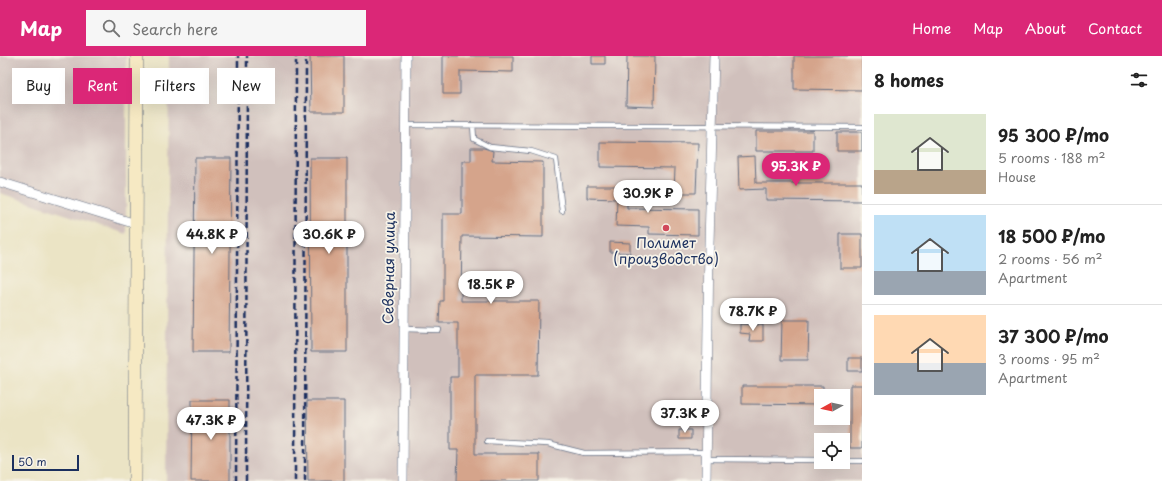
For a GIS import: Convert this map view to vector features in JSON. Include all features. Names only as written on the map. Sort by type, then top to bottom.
[{"type":"main road","points":[[135,481],[137,56]]},
{"type":"street","name":"Северная улица","points":[[403,481],[406,56]]},
{"type":"street","points":[[706,481],[714,56]]},
{"type":"street","points":[[0,182],[136,224]]},
{"type":"lane","points":[[406,125],[862,127]]},
{"type":"lane","points":[[473,125],[474,139],[490,147],[531,151],[556,159],[562,211]]},
{"type":"lane","points":[[404,330],[439,330]]},
{"type":"lane","points":[[487,441],[548,444],[584,453],[706,455],[814,460]]},
{"type":"lane","points":[[850,460],[862,461]]},
{"type":"shaded area","points":[[0,56],[126,56],[126,68],[73,68],[73,104],[126,104],[126,234],[0,193]]},
{"type":"shaded area","points":[[169,56],[862,56],[862,481],[166,481],[169,104],[209,104],[209,68],[169,68]]},
{"type":"building","points":[[310,56],[344,56],[344,112],[311,112]]},
{"type":"building","points":[[443,56],[513,56],[513,72],[460,71],[460,94],[443,94]]},
{"type":"building","points":[[592,56],[605,56],[605,64],[592,64]]},
{"type":"building","points":[[627,56],[655,56],[654,107],[626,106]]},
{"type":"building","points":[[794,56],[862,56],[862,90],[794,89]]},
{"type":"building","points":[[756,131],[813,131],[813,151],[756,151]]},
{"type":"building","points":[[837,132],[862,132],[862,151],[837,151]]},
{"type":"building","points":[[600,142],[698,143],[696,193],[674,193],[675,168],[600,167]]},
{"type":"building","points":[[471,148],[484,148],[493,151],[492,161],[543,162],[543,237],[462,236],[461,301],[539,301],[538,375],[475,375],[475,454],[539,454],[539,481],[457,481],[458,450],[450,450],[450,377],[458,377],[458,323],[439,323],[440,301],[443,301],[443,214],[462,214],[462,161],[471,161]]},
{"type":"building","points":[[755,156],[756,183],[862,183],[862,201],[766,200],[766,189],[739,190],[738,157]]},
{"type":"building","points":[[195,158],[231,158],[229,352],[193,352]]},
{"type":"building","points":[[310,158],[347,158],[347,352],[311,352]]},
{"type":"building","points":[[587,186],[627,186],[627,208],[698,209],[698,235],[649,234],[649,227],[616,226],[617,199],[587,198]]},
{"type":"building","points":[[840,234],[862,234],[862,268],[840,268]]},
{"type":"building","points":[[610,242],[630,243],[630,253],[610,252]]},
{"type":"building","points":[[782,320],[809,320],[808,360],[781,360]]},
{"type":"building","points":[[740,324],[763,325],[763,341],[749,341],[750,334],[740,333]]},
{"type":"building","points":[[848,358],[862,358],[862,371],[848,371]]},
{"type":"building","points":[[850,385],[862,385],[862,448],[850,448]]},
{"type":"building","points":[[742,386],[823,386],[823,389],[814,389],[814,405],[742,404]]},
{"type":"building","points":[[192,400],[230,400],[230,481],[191,481]]},
{"type":"building","points":[[307,401],[344,401],[344,481],[308,481]]},
{"type":"building","points":[[679,430],[691,430],[691,439],[679,439]]},
{"type":"railway","points":[[236,481],[238,56]]},
{"type":"railway","points":[[246,481],[247,56]]},
{"type":"railway","points":[[295,481],[296,56]]},
{"type":"railway","points":[[305,481],[306,56]]},
{"type":"place","name":"Полимет (производство)","points":[[666,228]]}]
